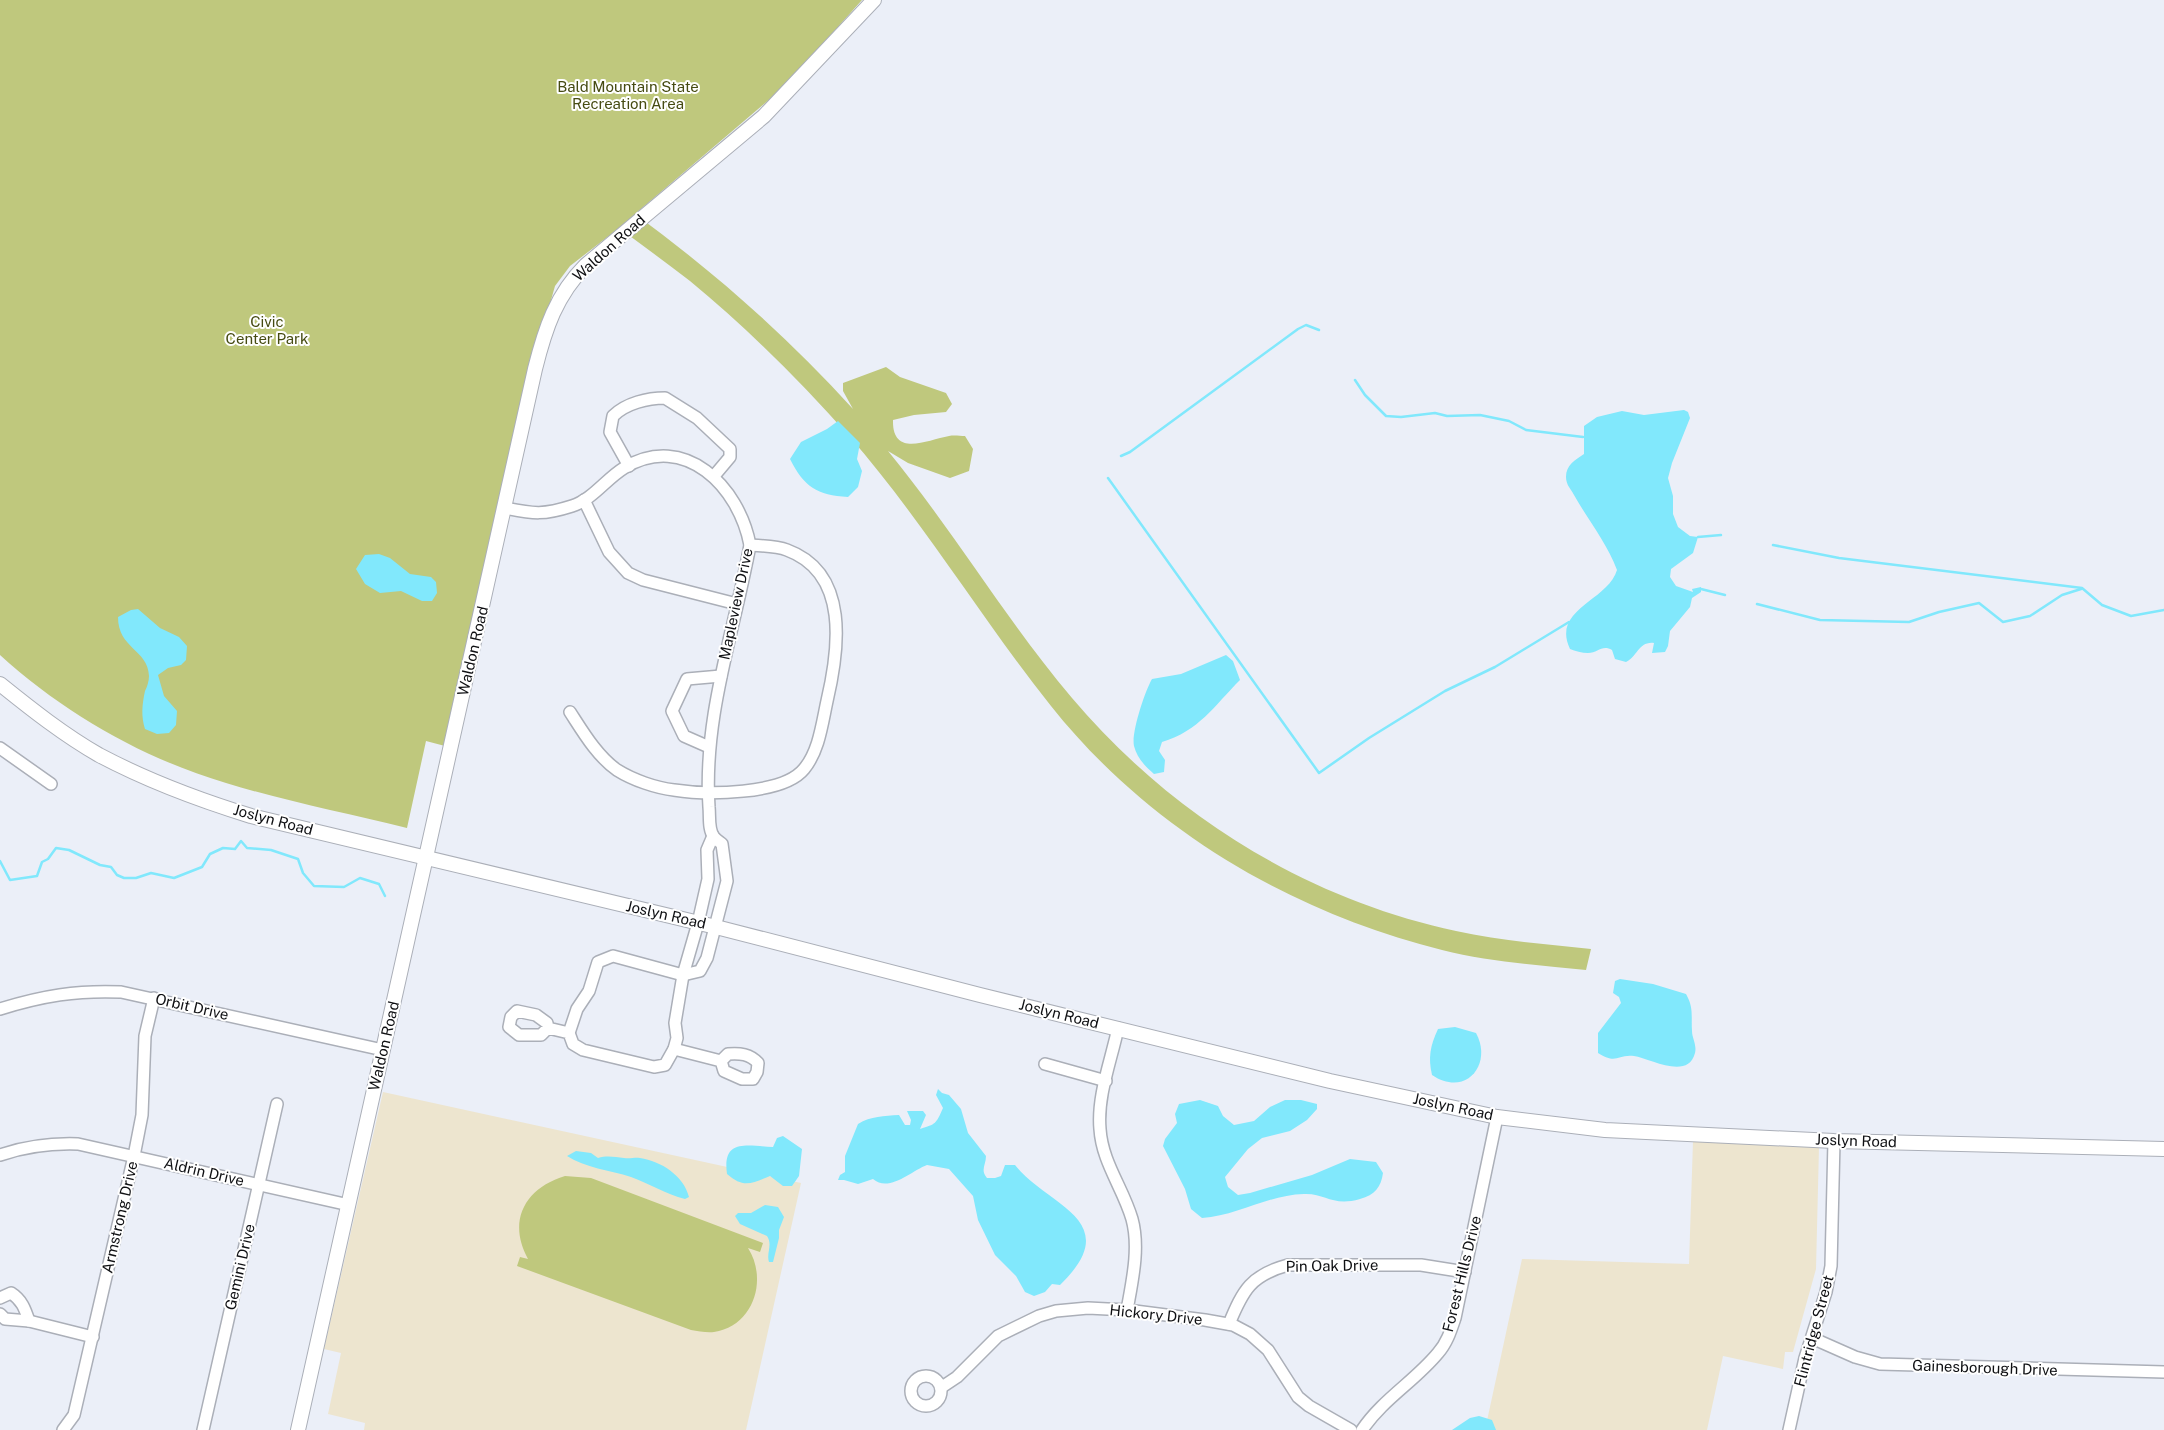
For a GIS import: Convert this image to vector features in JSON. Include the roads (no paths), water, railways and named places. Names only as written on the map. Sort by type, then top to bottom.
[{"type":"street","name":"Waldon Road","points":[[298,1430],[545,332],[555,306],[570,282],[601,250],[764,116],[874,0]]},
{"type":"street","points":[[629,466],[610,432],[613,416],[635,403],[665,398],[697,418],[730,449],[730,458],[714,476]]},
{"type":"street","name":"Mapleview Drive","points":[[505,508],[546,514],[573,506],[584,500],[629,466],[644,459],[661,456],[674,457],[703,468],[714,476],[737,505],[746,525],[750,545],[711,722],[708,792],[713,836],[707,850],[708,879],[683,975],[675,1023],[677,1038],[674,1049]]},
{"type":"street","points":[[584,500],[609,552],[628,573],[643,580],[737,604]]},
{"type":"street","points":[[570,712],[598,751],[618,770],[651,785],[674,790],[708,792],[746,791],[795,778],[805,768],[816,747],[836,650],[833,599],[821,573],[808,560],[786,549],[750,545]]},
{"type":"street","points":[[709,747],[684,736],[672,711],[687,679],[721,676]]},
{"type":"street","name":"Joslyn Road","points":[[0,684],[36,713],[97,754],[136,774],[193,797],[276,822],[698,922],[1330,1081],[1497,1117],[1605,1130],[1834,1141],[2164,1149]]},
{"type":"street","points":[[0,748],[51,784]]},
{"type":"street","name":"Mapleview Drive","points":[[683,975],[700,971],[708,958],[727,881],[722,844],[713,836]]},
{"type":"street","points":[[708,879],[727,881]]},
{"type":"street","points":[[683,975],[613,956],[603,959],[596,969],[589,991],[577,1009],[569,1033],[573,1044],[583,1050],[654,1067],[665,1065],[674,1049],[721,1061]]},
{"type":"street","name":"Orbit Drive","points":[[0,1009],[28,1000],[87,990],[121,992],[383,1050]]},
{"type":"street","name":"Armstrong Drive","points":[[63,1430],[74,1415],[134,1156],[143,1108],[144,1036],[154,998]]},
{"type":"street","points":[[548,1028],[569,1033]]},
{"type":"street","points":[[1118,1028],[1099,1115],[1102,1147],[1132,1220],[1135,1236],[1134,1269],[1127,1310]]},
{"type":"street","points":[[1045,1064],[1106,1081]]},
{"type":"street","name":"Gemini Drive","points":[[203,1430],[277,1104]]},
{"type":"street","name":"Forest Hills Drive","points":[[1362,1430],[1385,1402],[1439,1352],[1455,1318],[1497,1117]]},
{"type":"street","name":"Flintridge Street","points":[[1789,1430],[1831,1266],[1834,1141]]},
{"type":"street","name":"Aldrin Drive","points":[[0,1155],[25,1147],[50,1144],[78,1144],[349,1205]]},
{"type":"street","name":"Pin Oak Drive","points":[[1229,1324],[1242,1293],[1253,1280],[1271,1269],[1288,1265],[1421,1265],[1465,1272]]},
{"type":"street","points":[[0,1298],[11,1293],[17,1297],[21,1301],[29,1321]]},
{"type":"street","name":"Hickory Drive","points":[[942,1387],[957,1377],[998,1336],[1039,1316],[1056,1311],[1088,1308],[1127,1310],[1229,1324],[1250,1334],[1268,1350],[1291,1387],[1308,1406],[1351,1430]]},
{"type":"street","points":[[0,1314],[5,1319],[29,1321],[93,1337]]},
{"type":"street","name":"Gainesborough Drive","points":[[1812,1338],[1855,1357],[1880,1364],[2164,1372]]},
{"type":"water","points":[[1684,410],[1688,412],[1690,418],[1668,478],[1673,496],[1673,514],[1678,527],[1690,536],[1698,537],[1693,553],[1671,569],[1670,577],[1676,586],[1693,592],[1692,589],[1701,587],[1701,592],[1692,598],[1690,607],[1670,631],[1668,646],[1665,652],[1652,653],[1654,643],[1645,644],[1626,662],[1615,659],[1612,650],[1609,648],[1588,653],[1570,649],[1566,635],[1568,624],[1583,606],[1612,581],[1617,570],[1603,541],[1566,480],[1569,466],[1584,454],[1584,426],[1597,417],[1622,411],[1644,415]]},
{"type":"water","points":[[838,421],[860,443],[857,459],[862,471],[858,487],[848,497],[828,494],[813,488],[806,483],[790,459],[801,442],[827,429]]},
{"type":"water","points":[[379,554],[390,558],[410,574],[431,577],[436,582],[437,593],[432,601],[422,601],[401,591],[380,593],[365,584],[356,569],[365,555]]},
{"type":"water","points":[[138,609],[160,628],[179,637],[187,646],[186,660],[181,665],[168,668],[158,675],[164,696],[177,711],[176,725],[169,733],[157,734],[145,729],[142,710],[149,678],[147,667],[144,660],[128,643],[119,628],[118,617],[131,610]]},
{"type":"water","points":[[1226,655],[1233,661],[1240,680],[1205,717],[1186,731],[1162,742],[1159,751],[1165,760],[1164,772],[1154,774],[1139,758],[1134,746],[1139,712],[1152,679],[1181,674]]},
{"type":"water","points":[[1620,979],[1653,984],[1686,994],[1691,1008],[1695,1053],[1691,1061],[1685,1066],[1668,1066],[1634,1056],[1613,1059],[1598,1053],[1598,1033],[1621,1003],[1619,997],[1613,993],[1615,981]]},
{"type":"water","points":[[1455,1027],[1476,1033],[1481,1056],[1479,1066],[1465,1080],[1456,1082],[1444,1081],[1432,1075],[1430,1057],[1433,1041],[1438,1029]]},
{"type":"water","points":[[938,1089],[942,1093],[949,1095],[961,1109],[968,1133],[986,1156],[984,1170],[987,1178],[1001,1176],[1005,1165],[1015,1165],[1029,1179],[1075,1216],[1084,1229],[1086,1245],[1079,1263],[1060,1285],[1052,1284],[1045,1292],[1034,1296],[1025,1292],[1016,1276],[995,1255],[978,1220],[973,1196],[949,1169],[927,1165],[900,1180],[886,1184],[879,1183],[873,1179],[858,1184],[838,1180],[840,1175],[845,1172],[845,1156],[858,1124],[873,1118],[899,1115],[905,1125],[910,1125],[911,1120],[907,1111],[923,1111],[926,1115],[920,1129],[929,1126],[935,1123],[943,1108],[936,1095]]},
{"type":"water","points":[[1200,1100],[1218,1106],[1223,1116],[1234,1125],[1254,1121],[1270,1107],[1285,1100],[1301,1100],[1317,1104],[1317,1109],[1307,1120],[1290,1131],[1262,1138],[1248,1149],[1225,1177],[1228,1187],[1238,1195],[1312,1175],[1350,1159],[1376,1162],[1383,1173],[1381,1182],[1373,1193],[1360,1199],[1336,1201],[1312,1194],[1290,1195],[1228,1214],[1202,1218],[1191,1209],[1185,1189],[1163,1146],[1165,1139],[1177,1123],[1175,1114],[1179,1104]]},
{"type":"water","points":[[783,1136],[802,1149],[799,1176],[792,1186],[783,1186],[770,1176],[752,1183],[743,1183],[727,1174],[726,1162],[728,1154],[733,1149],[746,1146],[773,1147],[777,1138]]},
{"type":"water","points":[[576,1151],[591,1153],[598,1158],[608,1156],[638,1158],[656,1162],[677,1176],[689,1197],[685,1199],[678,1197],[631,1177],[590,1166],[567,1156]]},
{"type":"water","points":[[765,1205],[778,1207],[784,1217],[779,1230],[773,1262],[769,1262],[769,1239],[767,1236],[740,1224],[735,1216],[738,1213],[751,1213]]},
{"type":"water","points":[[1479,1416],[1492,1420],[1496,1430],[1452,1430],[1470,1418]]},
{"type":"waterway","points":[[1121,456],[1130,452],[1298,329],[1306,325],[1319,330]]},
{"type":"waterway","points":[[1355,380],[1365,395],[1386,416],[1401,417],[1435,413],[1447,416],[1480,415],[1509,421],[1526,430],[1583,437]]},
{"type":"waterway","points":[[1108,478],[1319,773],[1369,738],[1445,691],[1495,667],[1569,622]]},
{"type":"waterway","points":[[1698,537],[1721,535]]},
{"type":"waterway","points":[[1773,545],[1839,558],[2082,588],[2102,605],[2131,616],[2164,610]]},
{"type":"waterway","points":[[1701,589],[1725,595]]},
{"type":"waterway","points":[[1757,604],[1820,620],[1909,622],[1939,612],[1979,603],[2003,622],[2030,616],[2062,595],[2081,589]]},
{"type":"waterway","points":[[0,861],[10,880],[37,876],[42,862],[48,859],[56,848],[69,850],[100,865],[111,867],[117,875],[124,878],[136,878],[151,873],[174,878],[202,867],[210,854],[223,848],[235,849],[241,841],[247,848],[271,850],[298,859],[303,873],[314,886],[344,887],[360,878],[379,884],[385,896]]},
{"type":"park label","name":"Bald Mountain State Recreation Area","points":[[628,96]]},
{"type":"park label","name":"Civic Center Park","points":[[267,330]]}]
